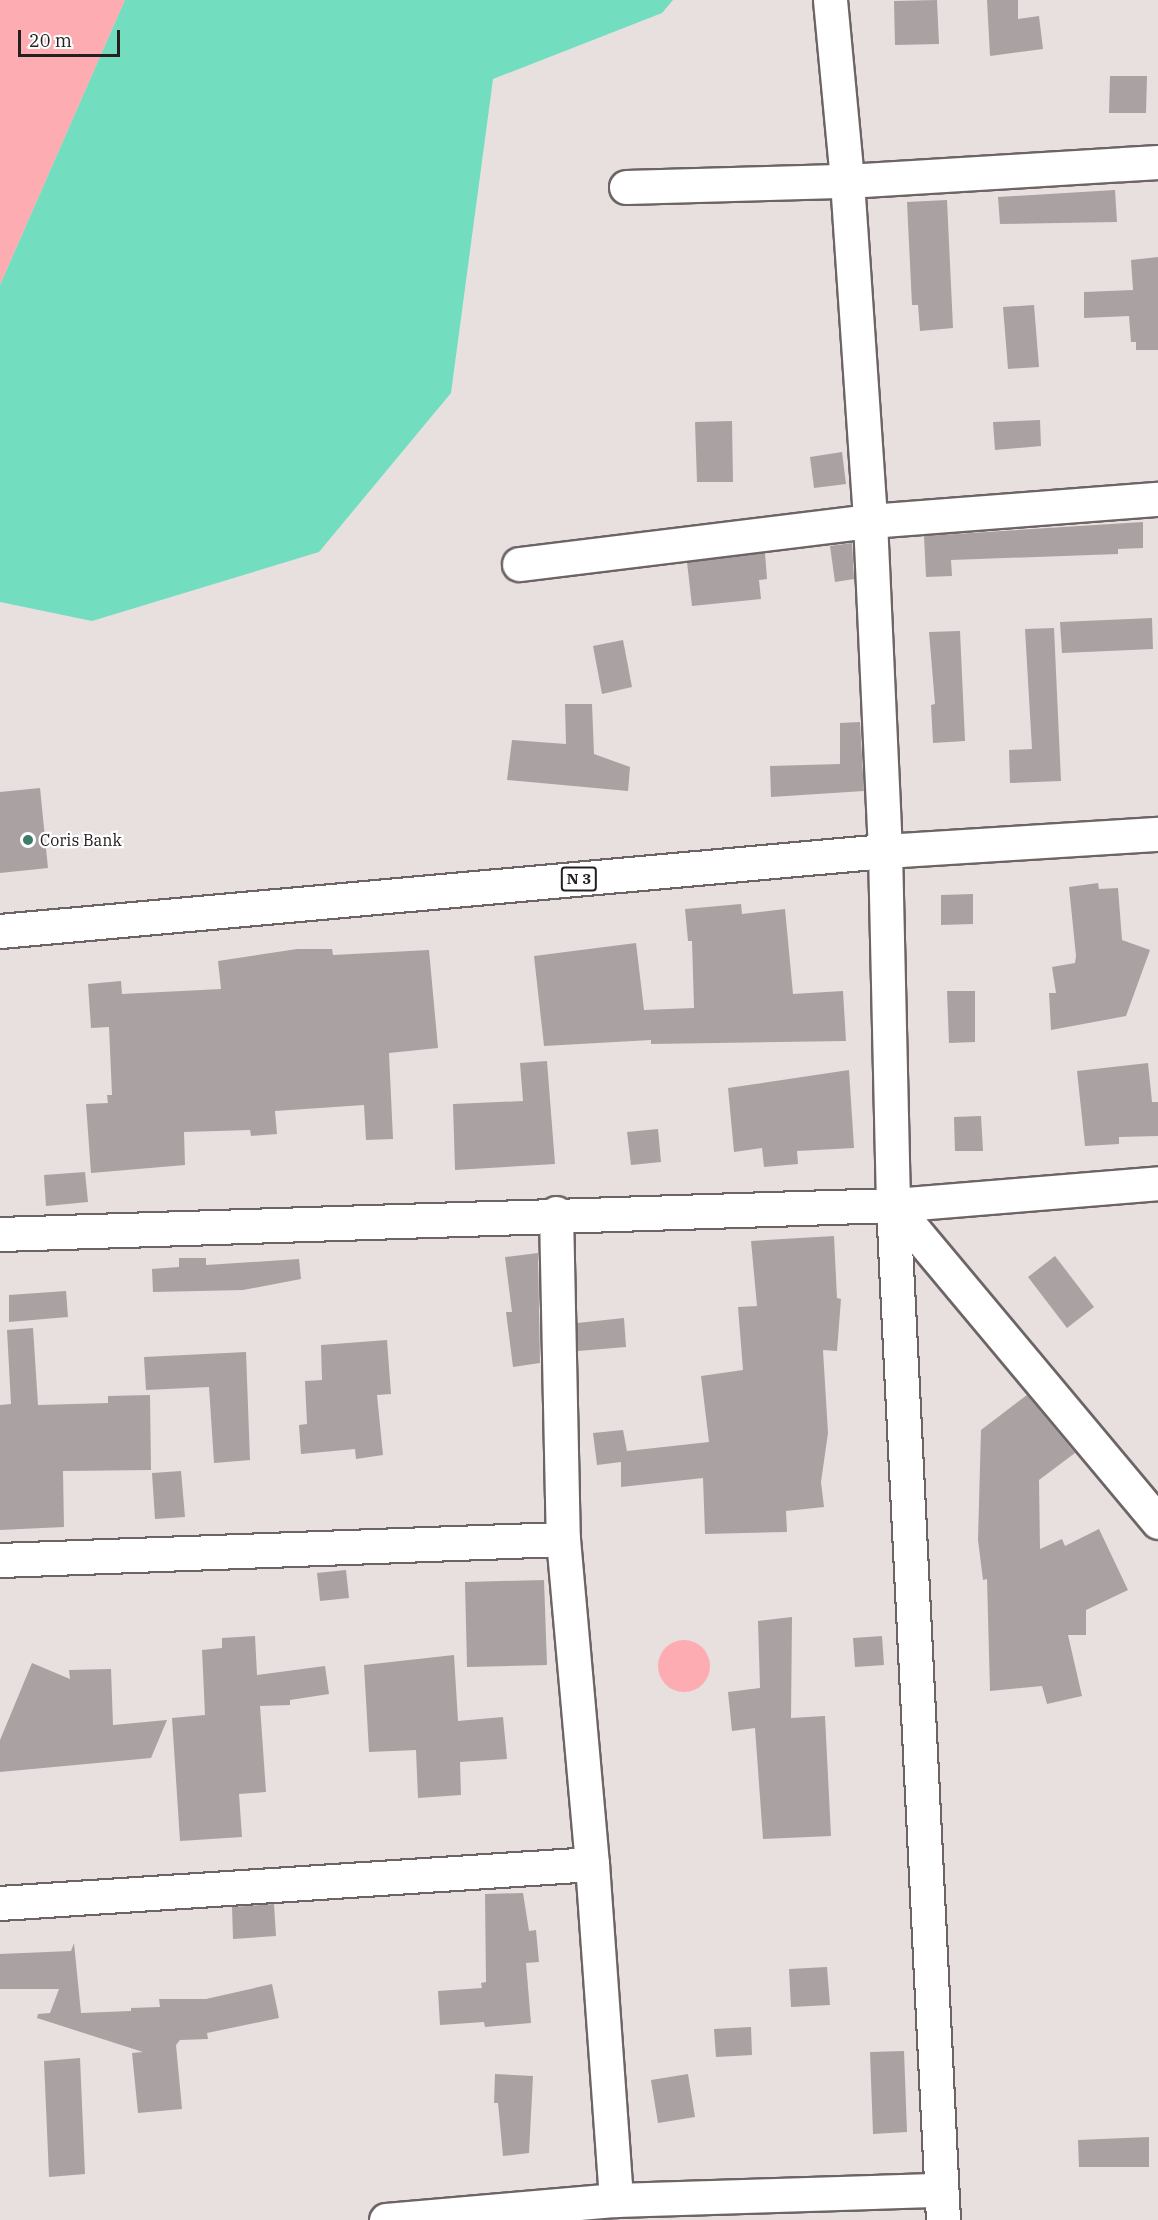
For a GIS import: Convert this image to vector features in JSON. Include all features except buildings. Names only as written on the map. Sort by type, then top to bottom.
[{"type":"street","points":[[386,2220],[616,2200],[942,2205],[893,1205],[885,851],[870,521],[847,182],[830,0]]},
{"type":"street","points":[[626,187],[847,182],[1158,162]]},
{"type":"street","points":[[519,564],[870,521],[1158,499]]},
{"type":"street","name":"N 3","points":[[0,931],[885,851],[1158,834]]},
{"type":"street","points":[[0,1234],[556,1213],[893,1205],[1158,1183]]},
{"type":"street","points":[[893,1205],[1158,1522]]},
{"type":"street","points":[[556,1213],[563,1539],[592,1864],[616,2200]]},
{"type":"street","points":[[0,1560],[563,1539]]},
{"type":"street","points":[[0,1903],[592,1864]]},
{"type":"shaded area","points":[[0,0],[125,0],[0,285]]},
{"type":"shaded area","points":[[125,0],[673,0],[662,13],[493,79],[451,393],[319,552],[92,621],[0,602],[0,285]]},
{"type":"shaded area","points":[[679,1640],[689,1640],[703,1647],[710,1666],[703,1685],[689,1692],[679,1692],[669,1688],[662,1681],[658,1671],[658,1661],[662,1651],[669,1644]]},
{"type":"place","name":"Coris Bank","points":[[28,840]]}]
